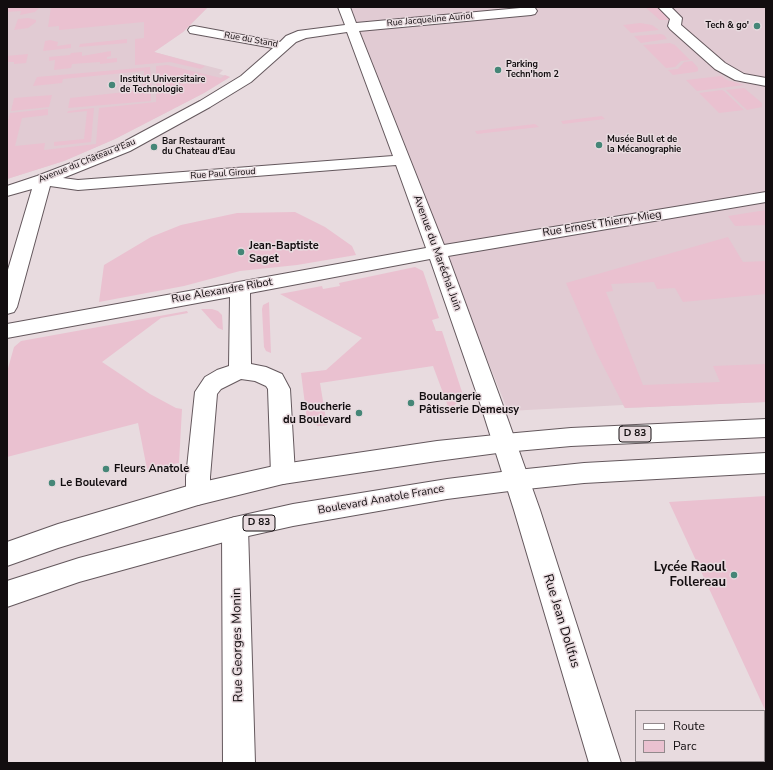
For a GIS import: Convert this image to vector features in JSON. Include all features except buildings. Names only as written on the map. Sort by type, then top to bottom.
[{"type":"street","points":[[344,7],[353,28]]},
{"type":"street","points":[[664,7],[676,18],[674,26],[720,66],[740,77],[766,82]]},
{"type":"street","name":"Rue Jacqueline Auriol","points":[[353,28],[531,11]]},
{"type":"street","name":"Rue du Stand","points":[[194,30],[283,46],[291,39],[303,34],[353,28]]},
{"type":"street","name":"Avenue du Maréchal Juin","points":[[353,28],[437,252],[517,480]]},
{"type":"street","name":"Avenue du Château d'Eau","points":[[7,191],[43,180],[124,148],[205,104],[246,79],[283,46]]},
{"type":"street","name":"Rue Paul Giroud","points":[[43,180],[78,185],[403,160]]},
{"type":"street","points":[[7,307],[43,180]]},
{"type":"street","name":"Rue Ernest Thierry-Mieg","points":[[437,252],[766,197]]},
{"type":"street","name":"Rue Alexandre Ribot","points":[[7,331],[437,252]]},
{"type":"street","points":[[240,288],[240,371]]},
{"type":"street","points":[[198,494],[198,477],[206,392],[213,383],[225,376],[240,371],[258,373],[274,380],[279,389],[283,474]]},
{"type":"street","name":"D 83","points":[[7,554],[58,536],[198,494],[283,474],[437,450],[505,443],[571,437],[766,428]]},
{"type":"street","name":"Boulevard Anatole France","points":[[7,594],[79,570],[235,528],[292,515],[417,494],[517,480],[584,473],[766,463]]},
{"type":"street","name":"Rue Jean Dollfus","points":[[517,480],[605,763]]},
{"type":"street","name":"Rue Georges Monin","points":[[235,528],[239,763]]},
{"type":"shaded area","name":"Institut Universitaire de Technologie","points":[[7,7],[208,7],[183,32],[154,52],[223,70],[219,74],[230,77],[204,93],[115,139],[64,161],[7,179]]},
{"type":"shaded area","points":[[348,7],[766,7],[766,402],[625,408],[623,405],[508,411],[353,28]]},
{"type":"green space","points":[[7,7],[39,8],[35,12],[20,15],[21,11],[7,12]]},
{"type":"green space","points":[[51,7],[208,7],[183,32],[154,52],[205,66],[201,69],[170,62],[135,65],[135,39],[144,38],[144,22],[59,30],[59,26],[48,27]]},
{"type":"green space","points":[[645,7],[658,7],[670,20],[660,20]]},
{"type":"green space","points":[[28,18],[36,20],[36,22],[28,28],[14,30],[18,19]]},
{"type":"green space","points":[[640,23],[652,25],[659,30],[631,33],[623,25]]},
{"type":"green space","points":[[661,34],[667,39],[641,43],[634,36]]},
{"type":"green space","points":[[127,39],[127,43],[79,47],[80,44]]},
{"type":"green space","points":[[50,40],[58,42],[57,46],[71,44],[71,48],[43,51],[45,41]]},
{"type":"green space","points":[[670,43],[675,45],[690,60],[681,61],[675,67],[666,68],[643,45]]},
{"type":"green space","points":[[111,51],[111,56],[107,57],[107,59],[117,58],[117,62],[100,64],[100,62],[72,64],[71,68],[54,70],[55,60],[49,61],[49,57],[70,55],[71,53],[82,52],[82,56]]},
{"type":"green space","points":[[28,54],[26,63],[14,64],[14,62],[7,62],[7,56]]},
{"type":"green space","points":[[692,61],[698,68],[698,71],[673,75],[668,70],[678,69],[684,62]]},
{"type":"green space","points":[[167,65],[221,78],[225,75],[230,77],[204,93],[115,139],[64,161],[7,179],[7,124],[10,113],[48,109],[48,115],[22,118],[15,146],[45,143],[44,150],[96,144],[99,108],[156,102],[156,66]]},
{"type":"green space","points":[[150,67],[151,78],[144,79],[144,71],[63,79],[62,83],[33,86],[37,77]]},
{"type":"green space","points":[[721,76],[727,80],[744,85],[697,91],[686,80]]},
{"type":"green space","points":[[151,81],[151,101],[68,108],[70,98],[144,90],[143,82]]},
{"type":"green space","points":[[744,88],[762,103],[762,107],[747,110],[726,90]]},
{"type":"green space","points":[[722,90],[744,110],[719,113],[699,93]]},
{"type":"green space","points":[[52,95],[49,107],[11,111],[14,98]]},
{"type":"green space","points":[[94,108],[91,142],[54,146],[54,142],[84,139],[87,111],[67,113],[68,111]]},
{"type":"green space","points":[[602,116],[605,119],[563,124],[561,121]]},
{"type":"green space","points":[[535,124],[539,127],[477,134],[475,131]]},
{"type":"green space","points":[[766,210],[766,225],[735,226],[728,216]]},
{"type":"green space","points":[[295,212],[325,227],[352,246],[356,255],[297,265],[240,271],[184,286],[99,302],[104,265],[151,237],[181,225],[237,213]]},
{"type":"green space","points":[[728,237],[743,262],[766,261],[766,294],[683,302],[675,288],[657,289],[654,282],[611,284],[613,291],[606,292],[643,385],[720,382],[713,366],[766,364],[766,402],[625,408],[597,354],[566,283]]},
{"type":"green space","points":[[415,267],[423,271],[439,318],[432,320],[436,331],[442,331],[464,398],[449,409],[433,366],[320,383],[327,425],[318,426],[307,420],[301,373],[326,370],[362,338],[280,294],[322,286],[323,289],[340,286],[339,283]]},
{"type":"green space","points":[[269,302],[271,353],[266,351],[264,347],[262,309],[263,305]]},
{"type":"green space","points":[[201,309],[212,309],[218,311],[222,315],[223,330],[218,328]]},
{"type":"green space","points":[[187,311],[188,313],[161,318],[102,362],[150,394],[176,408],[182,409],[179,463],[147,469],[138,423],[7,457],[7,372],[14,347],[21,341]]},
{"type":"green space","name":"Lycée Raoul Follereau","points":[[766,496],[766,712],[669,502]]},
{"type":"place","name":"Tech & go'","points":[[757,26]]},
{"type":"place","name":"Parking Techn'hom 2","points":[[498,70]]},
{"type":"place","name":"Institut Universitaire de Technologie","points":[[112,85]]},
{"type":"place","name":"Musée Bull et de la Mécanographie","points":[[599,145]]},
{"type":"place","name":"Bar Restaurant du Chateau d'Eau","points":[[154,147]]},
{"type":"place","name":"Jean-Baptiste Saget","points":[[241,252]]},
{"type":"place","name":"Boulangerie Pâtisserie Demeusy","points":[[411,403]]},
{"type":"place","name":"Boucherie du Boulevard","points":[[359,413]]},
{"type":"place","name":"Fleurs Anatole","points":[[106,469]]},
{"type":"place","name":"Le Boulevard","points":[[52,483]]},
{"type":"place","name":"Lycée Raoul Follereau","points":[[734,575]]}]
